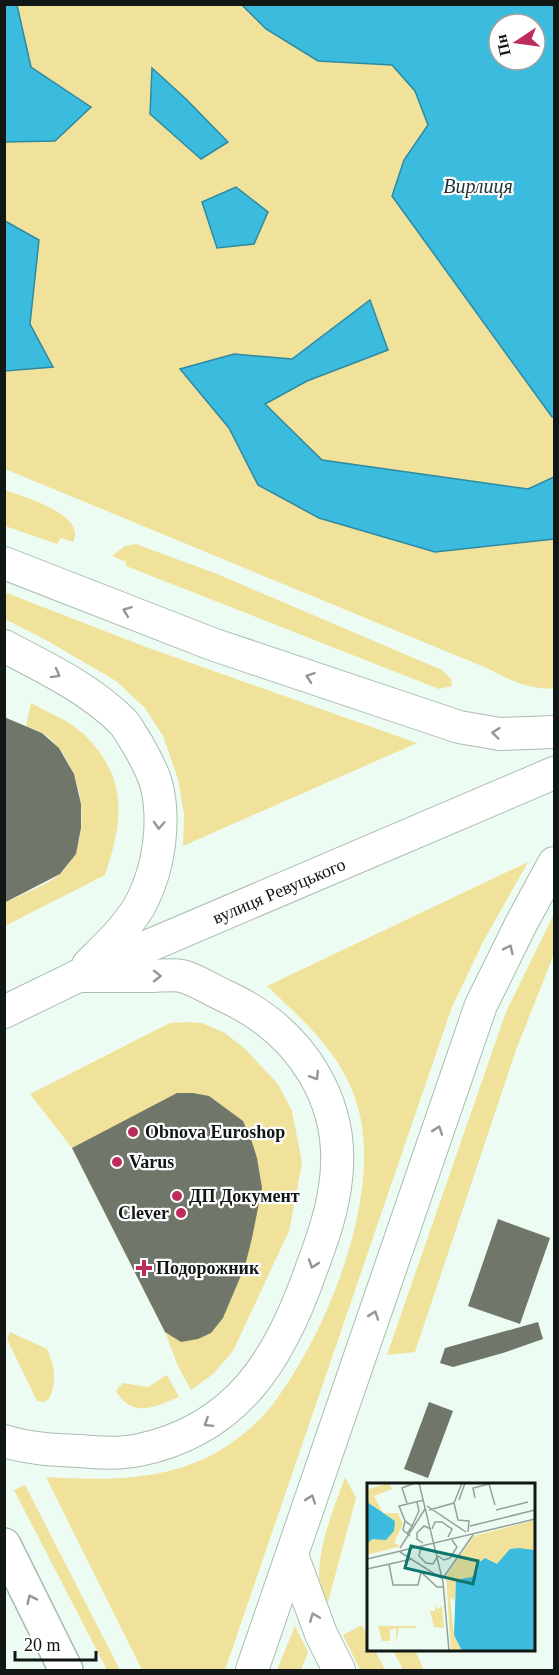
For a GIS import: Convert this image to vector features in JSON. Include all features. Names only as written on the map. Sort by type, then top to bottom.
[{"type":"highway","points":[[4,1545],[66,1671]]},
{"type":"street","points":[[4,563],[212,644],[459,727],[500,734],[555,732]]},
{"type":"street","points":[[4,646],[58,674],[98,699],[125,724],[144,756],[157,786],[160,819],[156,861],[143,900],[116,937],[78,976]]},
{"type":"street","name":"вулиця Ревуцького","points":[[10,1009],[78,976],[555,773]]},
{"type":"street","points":[[252,1671],[481,1005],[521,924],[555,863]]},
{"type":"street","points":[[4,1441],[33,1449],[100,1453],[137,1451],[173,1441],[204,1426],[225,1412],[249,1389],[272,1358],[304,1290],[329,1218],[336,1185],[336,1144],[332,1112],[319,1082],[296,1047],[272,1024],[247,1006],[182,976],[78,976]]},
{"type":"street","points":[[292,1555],[321,1634],[339,1671]]},
{"type":"shaded area","points":[[4,5],[285,5],[375,64],[392,65],[419,94],[428,125],[413,147],[554,404],[554,689],[527,686],[513,681],[489,669],[5,469]]},
{"type":"shaded area","points":[[5,490],[38,502],[62,515],[71,523],[75,532],[73,542],[61,538],[57,544],[5,526]]},
{"type":"shaded area","points":[[136,544],[217,574],[442,670],[451,679],[452,686],[439,689],[126,566],[126,562],[112,556],[125,546]]},
{"type":"shaded area","points":[[4,592],[146,647],[417,743],[183,846],[184,814],[178,779],[163,736],[145,708],[116,681],[5,619]]},
{"type":"shaded area","points":[[31,703],[63,719],[82,732],[105,760],[117,791],[118,824],[105,875],[5,926],[5,903],[57,877],[72,858],[79,840],[82,820],[76,780],[68,762],[57,746],[43,733],[26,726]]},
{"type":"shaded area","points":[[528,862],[484,940],[452,1007],[225,1670],[142,1670],[46,1477],[109,1479],[170,1471],[210,1456],[247,1431],[278,1397],[316,1334],[347,1257],[357,1216],[363,1177],[363,1139],[357,1104],[350,1086],[342,1069],[320,1039],[267,986]]},
{"type":"shaded area","points":[[554,914],[554,954],[516,1050],[415,1352],[387,1355],[506,1012]]},
{"type":"shaded area","points":[[170,1023],[202,1023],[225,1033],[245,1049],[278,1084],[292,1111],[302,1163],[289,1231],[233,1351],[213,1374],[191,1390],[178,1366],[165,1332],[72,1148],[30,1094]]},
{"type":"shaded area","points":[[10,1332],[47,1349],[54,1374],[49,1399],[43,1402],[37,1401],[7,1339]]},
{"type":"shaded area","points":[[167,1375],[179,1397],[153,1407],[137,1408],[130,1405],[116,1391],[123,1383],[148,1387]]},
{"type":"shaded area","points":[[345,1477],[356,1498],[328,1602],[321,1591],[320,1559],[329,1523]]},
{"type":"shaded area","points":[[25,1485],[120,1670],[107,1670],[14,1490]]},
{"type":"shaded area","points":[[362,1625],[367,1635],[367,1651],[376,1651],[385,1670],[360,1670],[343,1635]]},
{"type":"shaded area","points":[[295,1626],[308,1652],[301,1670],[277,1670]]},
{"type":"shaded area","points":[[394,1651],[415,1651],[424,1670],[403,1670]]},
{"type":"water","points":[[4,5],[17,5],[31,67],[91,107],[55,141],[5,142]]},
{"type":"water","name":"Вирлиця","points":[[242,5],[554,5],[554,417],[392,196],[404,160],[428,125],[415,91],[392,65],[318,61],[266,29]]},
{"type":"water","points":[[152,68],[228,142],[201,159],[150,114]]},
{"type":"water","points":[[236,187],[268,212],[254,244],[217,248],[202,202]]},
{"type":"water","points":[[5,221],[39,240],[30,324],[53,367],[5,371]]},
{"type":"water","points":[[370,300],[388,350],[307,381],[265,404],[322,460],[528,489],[554,477],[554,539],[435,552],[319,518],[258,485],[229,428],[180,369],[234,354],[292,359]]},
{"type":"building","points":[[4,717],[42,733],[59,748],[74,774],[81,804],[81,828],[76,854],[60,874],[4,903]]},
{"type":"building","name":"Clever","points":[[177,1093],[209,1096],[243,1121],[257,1158],[262,1188],[245,1266],[223,1318],[211,1333],[198,1339],[181,1342],[165,1332],[72,1148]]},
{"type":"building","points":[[498,1219],[550,1238],[520,1324],[468,1306]]},
{"type":"building","points":[[538,1322],[543,1339],[453,1367],[440,1363],[445,1348]]},
{"type":"building","points":[[429,1402],[453,1411],[428,1478],[404,1469]]},
{"type":"place","name":"Obnova Euroshop","points":[[133,1132]]},
{"type":"place","name":"Varus","points":[[117,1162]]},
{"type":"place","name":"ДП Документ","points":[[177,1196]]},
{"type":"place","name":"Clever","points":[[181,1213]]},
{"type":"place","name":"Подорожник","points":[[144,1268]]}]
